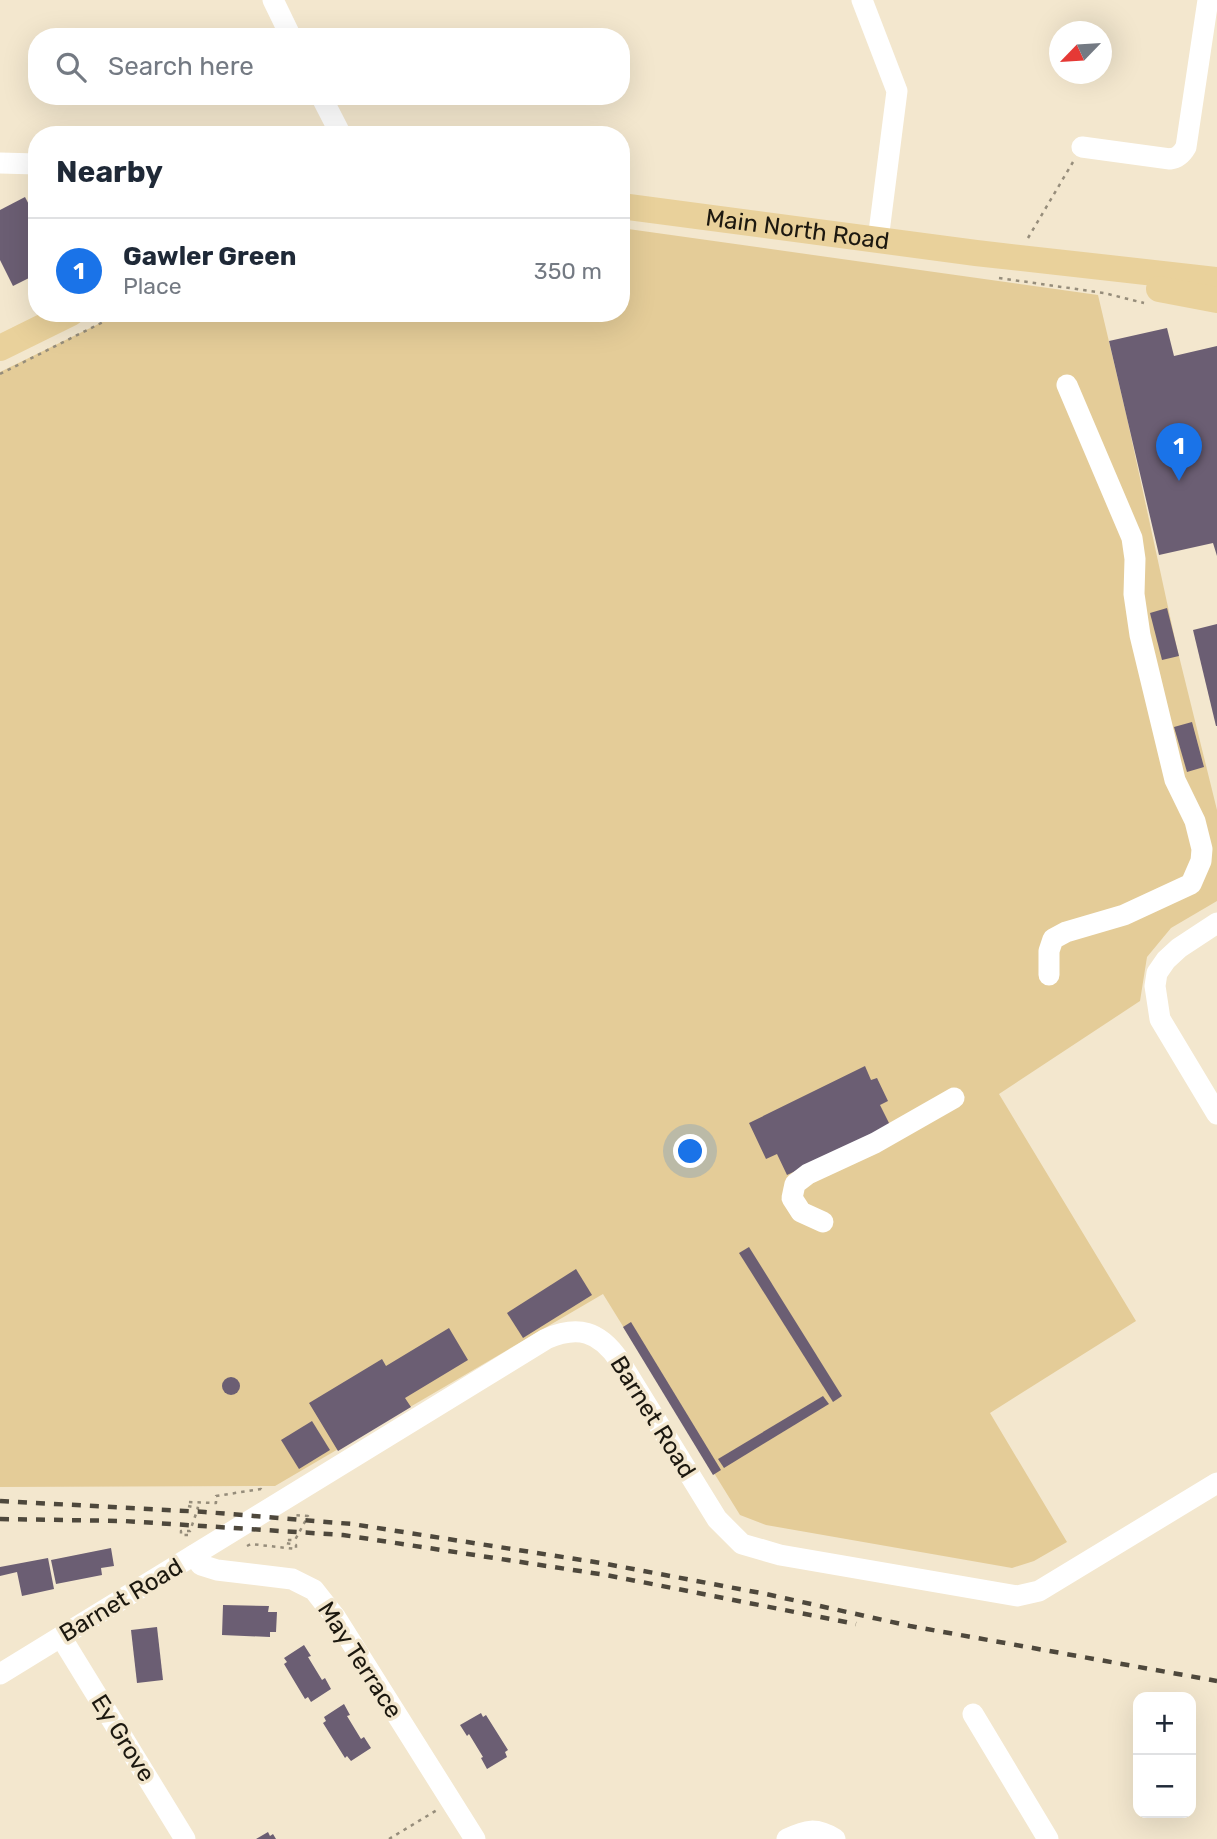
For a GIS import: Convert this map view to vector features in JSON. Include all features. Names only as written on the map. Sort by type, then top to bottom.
[{"type":"main road","name":"Main North Road","points":[[630,207],[976,253],[1217,280]]},
{"type":"main road","name":"Main North Road","points":[[976,253],[1217,300]]},
{"type":"main road","points":[[0,348],[53,322]]},
{"type":"street","points":[[273,0],[287,28]]},
{"type":"street","points":[[862,0],[897,91],[878,240]]},
{"type":"street","points":[[1082,147],[1170,159],[1176,158],[1186,147],[1208,0]]},
{"type":"street","points":[[326,105],[336,126]]},
{"type":"street","points":[[0,163],[28,164]]},
{"type":"street","points":[[1049,975],[1049,951],[1053,939],[1066,932],[1124,915],[1191,884],[1201,862],[1202,849],[1195,821],[1175,780],[1140,635],[1134,594],[1135,559],[1132,538],[1067,385]]},
{"type":"street","points":[[1217,923],[1166,960],[1157,973],[1155,986],[1160,1019],[1217,1114]]},
{"type":"street","points":[[1195,1078],[1217,1087]]},
{"type":"street","points":[[823,1222],[802,1212],[792,1198],[795,1184],[808,1174],[875,1143],[954,1098]]},
{"type":"street","name":"Barnet Road","points":[[0,1674],[61,1637],[192,1548],[265,1511],[546,1339],[559,1334],[573,1332],[595,1336],[613,1352],[717,1519],[742,1544],[780,1555],[1017,1596],[1039,1591],[1217,1483]]},
{"type":"street","name":"May Terrace","points":[[192,1548],[201,1565],[217,1570],[292,1579],[314,1590],[336,1618],[475,1839]]},
{"type":"street","name":"Ey Grove","points":[[61,1637],[186,1839]]},
{"type":"street","points":[[973,1714],[1048,1839]]},
{"type":"street","points":[[787,1839],[803,1832],[823,1832],[835,1839]]},
{"type":"path","points":[[1027,239],[1082,147]]},
{"type":"path","points":[[0,374],[103,322]]},
{"type":"path","points":[[192,1548],[190,1536],[181,1535],[181,1531],[190,1531],[198,1508],[188,1506],[188,1502],[216,1503],[216,1496],[261,1489],[265,1511],[308,1516],[295,1539],[287,1540],[286,1543],[296,1545],[296,1549],[251,1544],[241,1548]]},
{"type":"path","points":[[389,1839],[451,1801]]},
{"type":"shaded area","points":[[630,229],[1098,295],[1176,644],[1217,810],[1217,901],[1171,928],[1147,957],[1140,1001],[999,1094],[1136,1321],[990,1413],[1067,1542],[1034,1561],[1012,1568],[766,1525],[740,1515],[603,1294],[275,1486],[0,1487],[0,372],[103,322],[630,322]]},
{"type":"building","points":[[25,197],[28,203],[28,278],[13,286],[0,260],[0,210]]},
{"type":"building","points":[[1167,328],[1174,356],[1217,346],[1217,556],[1213,543],[1159,555],[1109,341]]},
{"type":"building","points":[[1167,608],[1179,656],[1162,660],[1150,613]]},
{"type":"building","points":[[1217,624],[1217,726],[1216,726],[1193,630]]},
{"type":"building","points":[[1192,722],[1204,767],[1187,772],[1174,727]]},
{"type":"building","points":[[865,1066],[871,1080],[877,1078],[888,1101],[880,1105],[891,1127],[787,1175],[777,1154],[766,1159],[749,1123]]},
{"type":"building","points":[[749,1247],[842,1396],[833,1402],[739,1253]]},
{"type":"building","points":[[576,1269],[592,1295],[523,1338],[507,1313]]},
{"type":"building","points":[[631,1322],[721,1470],[713,1475],[623,1327]]},
{"type":"building","points":[[449,1328],[468,1360],[405,1398],[411,1407],[338,1451],[309,1403],[382,1359],[386,1366]]},
{"type":"building","points":[[231,1377],[237,1380],[240,1386],[237,1392],[231,1395],[225,1392],[222,1386],[225,1380]]},
{"type":"building","points":[[823,1396],[829,1404],[724,1468],[718,1459]]},
{"type":"building","points":[[312,1421],[330,1450],[299,1469],[281,1440]]},
{"type":"building","points":[[111,1548],[114,1566],[101,1568],[102,1575],[56,1584],[51,1560]]},
{"type":"building","points":[[48,1558],[54,1589],[22,1596],[17,1572],[0,1576],[0,1567]]},
{"type":"building","points":[[223,1605],[269,1606],[268,1612],[277,1612],[276,1632],[270,1632],[270,1637],[222,1635]]},
{"type":"building","points":[[157,1627],[163,1680],[137,1683],[131,1630]]},
{"type":"building","points":[[304,1645],[322,1680],[325,1678],[331,1689],[311,1702],[308,1697],[305,1699],[284,1664],[287,1662],[284,1658]]},
{"type":"building","points":[[344,1704],[350,1715],[347,1716],[361,1739],[364,1737],[371,1748],[351,1761],[347,1756],[345,1758],[323,1723],[326,1721],[324,1717]]},
{"type":"building","points":[[481,1713],[483,1717],[486,1715],[508,1750],[505,1752],[507,1757],[487,1769],[469,1734],[467,1736],[460,1725]]},
{"type":"building","points":[[268,1832],[276,1839],[256,1839]]},
{"type":"railway","points":[[0,1501],[205,1512],[352,1524],[601,1563],[766,1594],[910,1626],[1217,1681]]},
{"type":"railway","points":[[0,1519],[124,1521],[343,1535],[606,1575],[856,1624]]},
{"type":"place","name":"Gawler Green","points":[[1179,481]]}]
